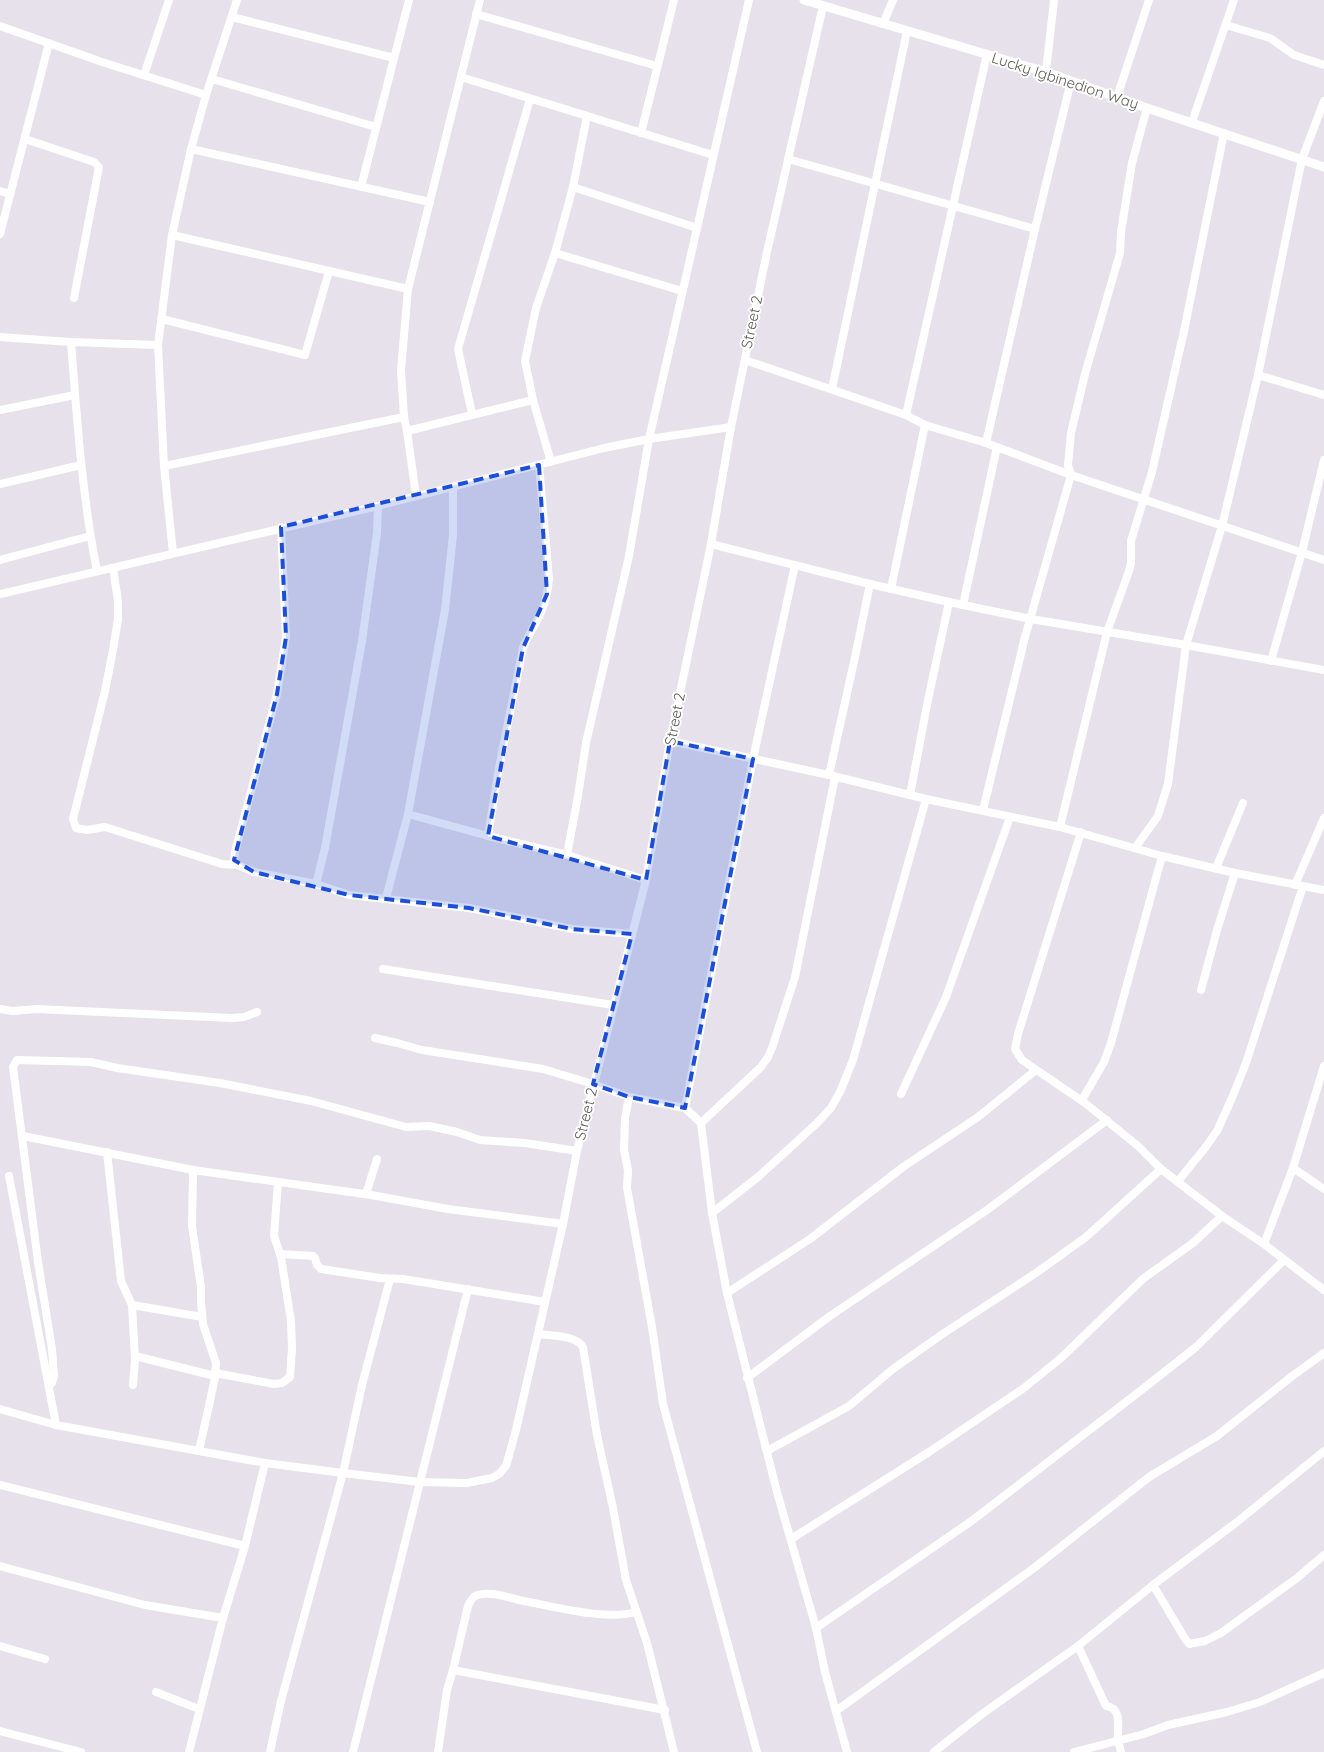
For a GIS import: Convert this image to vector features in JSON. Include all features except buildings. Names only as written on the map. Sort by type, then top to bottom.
[{"type":"street","points":[[144,75],[169,0]]},
{"type":"street","points":[[173,553],[164,466],[158,345],[172,235],[191,149],[206,95],[238,0]]},
{"type":"street","points":[[361,187],[409,0]]},
{"type":"street","points":[[416,496],[404,417],[401,370],[408,289],[480,0]]},
{"type":"street","points":[[641,133],[674,0]]},
{"type":"street","points":[[567,855],[586,743],[629,556],[649,439],[749,0]]},
{"type":"street","name":"Lucky Igbinedion Way","points":[[804,0],[1046,72],[1324,167]]},
{"type":"street","points":[[883,24],[893,0]]},
{"type":"street","points":[[1046,72],[1054,0]]},
{"type":"street","points":[[1117,97],[1149,0]]},
{"type":"street","points":[[1192,122],[1234,0]]},
{"type":"street","name":"Street 2","points":[[0,1409],[56,1426],[199,1451],[343,1473],[420,1482],[468,1483],[492,1478],[499,1474],[506,1466],[538,1334],[593,1084],[646,880],[670,741],[711,544],[731,427],[788,159],[823,6]]},
{"type":"street","points":[[476,14],[657,66]]},
{"type":"street","points":[[232,17],[394,58]]},
{"type":"street","points":[[1226,25],[1270,38],[1294,55],[1324,65]]},
{"type":"street","points":[[0,26],[102,62],[206,95]]},
{"type":"street","points":[[832,389],[907,31]]},
{"type":"street","points":[[0,234],[48,43]]},
{"type":"street","points":[[906,415],[987,54]]},
{"type":"street","points":[[461,77],[713,155]]},
{"type":"street","points":[[212,79],[376,127]]},
{"type":"street","points":[[986,443],[1071,81]]},
{"type":"street","points":[[472,414],[458,348],[530,99]]},
{"type":"street","points":[[1135,848],[1158,816],[1168,784],[1186,645],[1222,526],[1258,375],[1302,160],[1324,100]]},
{"type":"street","points":[[983,810],[1031,618],[1071,475],[1068,465],[1071,433],[1085,374],[1120,253],[1120,232],[1132,162],[1147,108]]},
{"type":"street","points":[[551,462],[524,361],[536,308],[555,253],[573,187],[587,116]]},
{"type":"street","points":[[1060,827],[1107,632],[1129,572],[1131,541],[1144,499],[1184,332],[1224,133]]},
{"type":"street","points":[[25,139],[94,162],[98,167],[74,298]]},
{"type":"street","points":[[191,149],[430,202]]},
{"type":"street","points":[[788,159],[1035,229]]},
{"type":"street","points":[[573,187],[697,228]]},
{"type":"street","points":[[0,191],[10,194]]},
{"type":"street","points":[[172,235],[408,289]]},
{"type":"street","points":[[555,253],[682,291]]},
{"type":"street","points":[[162,319],[305,355],[329,271]]},
{"type":"street","points":[[0,337],[158,345]]},
{"type":"street","points":[[71,342],[81,464],[90,536],[97,571]]},
{"type":"street","points":[[745,360],[906,415],[925,425],[986,443],[1071,475],[1324,560]]},
{"type":"street","points":[[1258,375],[1324,395]]},
{"type":"street","points":[[0,410],[76,395]]},
{"type":"street","points":[[407,430],[533,400]]},
{"type":"street","points":[[164,466],[404,417]]},
{"type":"street","points":[[891,589],[925,425]]},
{"type":"street","points":[[0,594],[281,527],[378,506],[604,448],[649,439],[731,427]]},
{"type":"street","points":[[963,605],[997,447]]},
{"type":"street","points":[[1271,661],[1302,552],[1324,460]]},
{"type":"street","points":[[0,484],[81,464]]},
{"type":"street","points":[[488,836],[504,741],[523,648],[543,608],[547,594],[549,579],[539,464]]},
{"type":"street","points":[[386,898],[408,814],[445,610],[452,535],[453,487]]},
{"type":"street","points":[[316,884],[325,848],[362,641],[378,506]]},
{"type":"street","points":[[238,865],[234,860],[235,852],[277,694],[286,637],[281,527]]},
{"type":"street","points":[[0,560],[90,536]]},
{"type":"street","points":[[711,544],[963,605],[1324,670]]},
{"type":"street","points":[[685,1108],[753,759],[795,565]]},
{"type":"street","points":[[113,568],[118,601],[118,619],[106,691],[73,819],[76,828],[87,830],[105,827],[222,864],[238,865],[262,874],[316,884],[349,895],[469,908],[572,928],[632,934]]},
{"type":"street","points":[[701,1123],[765,1063],[772,1048],[797,970],[832,776],[870,584]]},
{"type":"street","points":[[910,795],[949,602]]},
{"type":"street","points":[[670,741],[832,776],[926,799],[1060,827],[1162,856],[1235,873],[1324,890]]},
{"type":"street","points":[[712,1213],[758,1177],[816,1124],[831,1108],[840,1092],[853,1060],[926,799]]},
{"type":"street","points":[[1216,868],[1243,803]]},
{"type":"street","points":[[408,814],[567,855],[646,880]]},
{"type":"street","points":[[900,1094],[946,997],[1010,817]]},
{"type":"street","points":[[1178,1181],[1217,1131],[1232,1098],[1246,1063],[1299,885],[1324,818]]},
{"type":"street","points":[[1081,832],[1015,1044],[1018,1055],[1036,1070],[1082,1100],[1138,1146],[1162,1169],[1222,1216],[1264,1244],[1324,1290]]},
{"type":"street","points":[[1082,1100],[1099,1071],[1111,1043],[1162,856]]},
{"type":"street","points":[[1201,990],[1235,873]]},
{"type":"street","points":[[383,969],[613,1005]]},
{"type":"street","points":[[0,1008],[12,1011],[37,1009],[232,1018],[244,1017],[257,1012]]},
{"type":"street","points":[[375,1038],[422,1050],[543,1069],[629,1097],[685,1108],[701,1123],[712,1213],[727,1294],[747,1378],[816,1628],[825,1672],[847,1752]]},
{"type":"street","points":[[50,1385],[54,1376],[52,1349],[38,1262],[13,1067],[15,1062],[20,1060],[91,1062],[116,1068],[220,1083],[311,1101],[406,1127],[429,1126],[457,1132],[480,1140],[525,1143],[577,1151]]},
{"type":"street","points":[[1264,1244],[1293,1168],[1324,1066]]},
{"type":"street","points":[[727,1294],[810,1239],[903,1167],[978,1117],[1036,1070]]},
{"type":"street","points":[[629,1097],[624,1150],[628,1170],[627,1188],[652,1327],[663,1404],[757,1752]]},
{"type":"street","points":[[747,1378],[830,1316],[987,1210],[1107,1120]]},
{"type":"street","points":[[23,1136],[193,1170],[366,1194],[448,1209],[563,1224]]},
{"type":"street","points":[[107,1152],[121,1281],[132,1305],[135,1356],[133,1385]]},
{"type":"street","points":[[366,1194],[377,1159]]},
{"type":"street","points":[[1293,1168],[1324,1189]]},
{"type":"street","points":[[767,1451],[849,1406],[893,1370],[941,1335],[1036,1274],[1086,1236],[1162,1169]]},
{"type":"street","points":[[193,1170],[192,1226],[201,1287],[202,1317],[214,1357],[215,1374],[199,1451]]},
{"type":"street","points":[[9,1176],[50,1385],[56,1426]]},
{"type":"street","points":[[135,1356],[215,1374],[274,1384],[282,1383],[290,1377],[292,1348],[290,1321],[280,1254],[274,1236],[278,1182]]},
{"type":"street","points":[[791,1539],[929,1452],[1024,1388],[1061,1358],[1144,1278],[1193,1243],[1222,1216]]},
{"type":"street","points":[[280,1254],[313,1256],[321,1269],[468,1289],[545,1302]]},
{"type":"street","points":[[816,1628],[973,1520],[1144,1388],[1196,1347],[1284,1260]]},
{"type":"street","points":[[270,1752],[281,1701],[343,1473],[362,1385],[390,1279]]},
{"type":"street","points":[[353,1752],[468,1289]]},
{"type":"street","points":[[132,1305],[202,1317]]},
{"type":"street","points":[[538,1334],[575,1340],[584,1347],[597,1435],[626,1580],[647,1643],[674,1752]]},
{"type":"street","points":[[836,1711],[1027,1574],[1149,1477],[1217,1436],[1324,1353]]},
{"type":"street","points":[[934,1752],[982,1714],[1078,1646],[1152,1585],[1237,1522],[1324,1451]]},
{"type":"street","points":[[188,1752],[223,1618],[245,1546],[265,1462]]},
{"type":"street","points":[[0,1485],[245,1546]]},
{"type":"street","points":[[1152,1585],[1189,1644],[1196,1644],[1221,1633],[1297,1578],[1324,1555]]},
{"type":"street","points":[[0,1566],[145,1605],[223,1618]]},
{"type":"street","points":[[438,1752],[447,1690],[454,1670],[468,1606],[477,1595],[498,1595],[579,1611],[615,1615],[636,1612]]},
{"type":"street","points":[[0,1646],[45,1659]]},
{"type":"street","points":[[1078,1646],[1106,1706],[1115,1710],[1118,1715],[1118,1741],[1121,1752]]},
{"type":"street","points":[[454,1670],[665,1710]]},
{"type":"street","points":[[1074,1752],[1118,1741],[1168,1725],[1227,1712],[1260,1702],[1324,1673]]},
{"type":"street","points":[[156,1692],[199,1708]]},
{"type":"street","points":[[0,1730],[81,1752]]},
{"type":"highlighted area","points":[[539,465],[547,594],[523,648],[488,836],[646,880],[670,741],[753,759],[685,1108],[629,1097],[593,1084],[632,934],[572,929],[469,908],[349,895],[254,872],[234,860],[277,694],[286,637],[281,527]]}]
